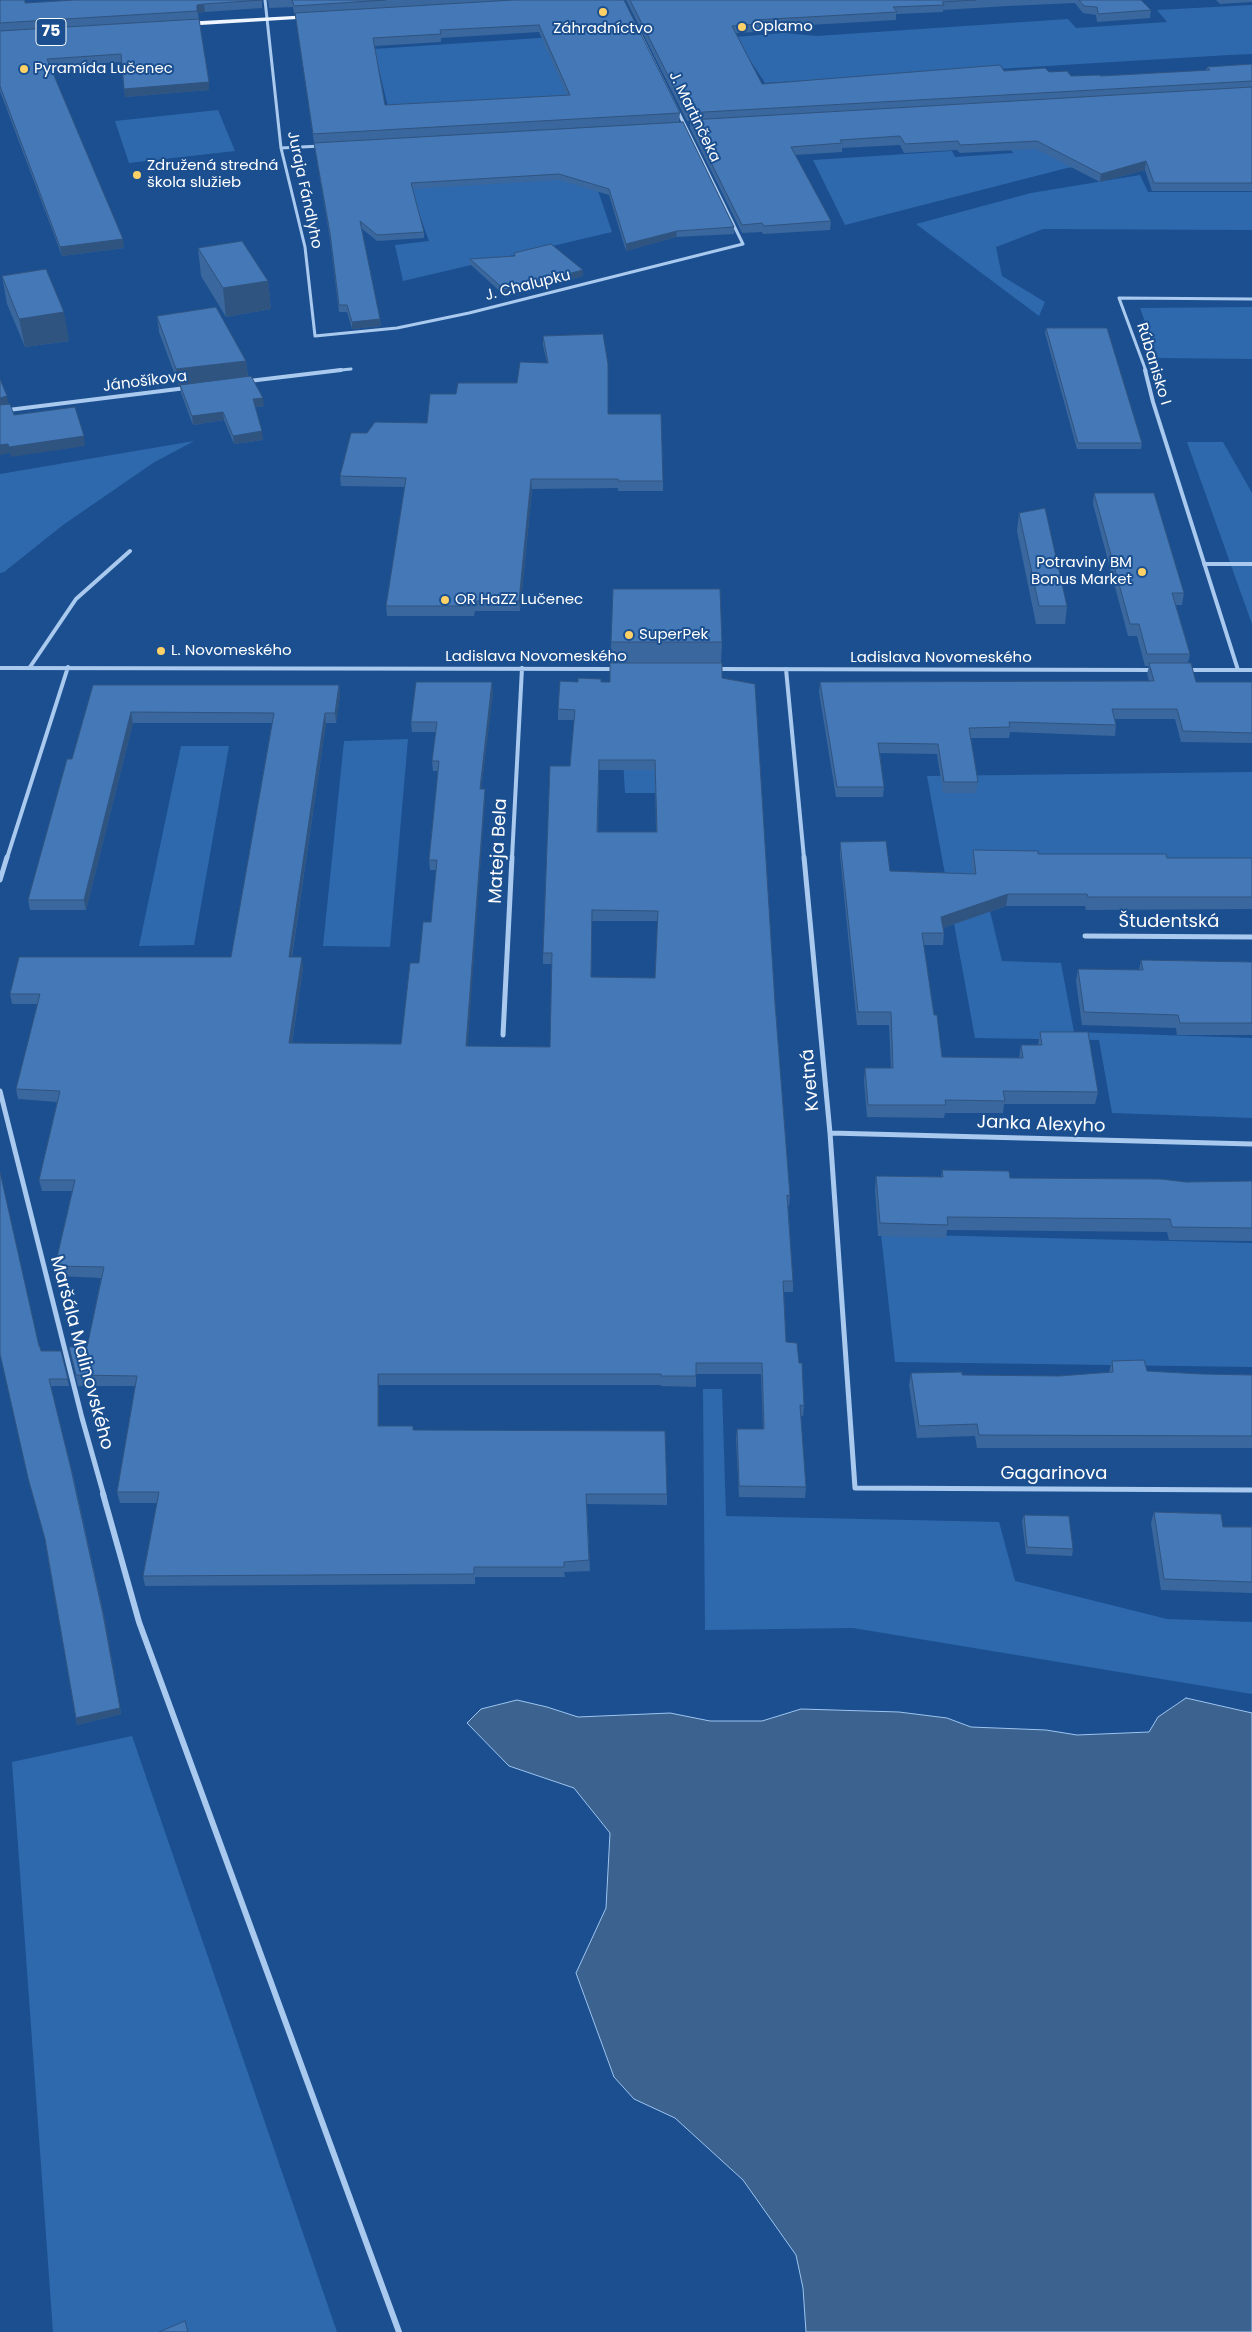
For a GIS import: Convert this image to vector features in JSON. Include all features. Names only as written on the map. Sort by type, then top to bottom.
[{"type":"main road","points":[[180,25],[324,16]]},
{"type":"street","name":"Juraja Fándlyho","points":[[265,0],[281,148],[305,247],[315,336]]},
{"type":"street","name":"J. Martinčeka","points":[[638,29],[743,244]]},
{"type":"street","points":[[675,125],[685,124]]},
{"type":"street","points":[[281,148],[330,145]]},
{"type":"street","name":"J. Chalupku","points":[[315,336],[406,326],[743,244]]},
{"type":"street","name":"Rúbanisko I","points":[[1238,670],[1153,402],[1144,365],[1119,298],[1252,299]]},
{"type":"street","points":[[244,382],[351,369]]},
{"type":"street","name":"Jánošíkova","points":[[0,411],[195,387]]},
{"type":"street","points":[[30,667],[76,599],[130,551]]},
{"type":"street","points":[[1204,564],[1252,564]]},
{"type":"street","points":[[0,880],[68,667]]},
{"type":"street","name":"Ladislava Novomeského","points":[[0,668],[620,669]]},
{"type":"street","name":"Mateja Bela","points":[[503,1035],[522,668]]},
{"type":"street","name":"Ladislava Novomeského","points":[[708,669],[1160,670]]},
{"type":"street","name":"Kvetná","points":[[786,669],[830,1133],[855,1488]]},
{"type":"street","points":[[1179,670],[1252,670]]},
{"type":"street","name":"Študentská","points":[[1085,936],[1252,937]]},
{"type":"street","name":"Maršála Malinovského","points":[[0,1091],[82,1418],[139,1622],[398,2332]]},
{"type":"street","name":"Janka Alexyho","points":[[830,1133],[1252,1144]]},
{"type":"street","name":"Gagarinova","points":[[855,1488],[1252,1490]]},
{"type":"shaded area","points":[[1252,5],[1252,54],[765,83],[735,37],[784,33],[817,36],[1068,19],[1076,28],[1167,22],[1157,10]]},
{"type":"shaded area","points":[[554,37],[577,98],[389,111],[374,49]]},
{"type":"shaded area","points":[[218,110],[235,151],[129,163],[115,121]]},
{"type":"shaded area","points":[[1005,141],[1252,145],[1067,168],[845,225],[813,160],[952,151],[955,157],[1013,153]]},
{"type":"shaded area","points":[[592,173],[612,232],[403,281],[395,245],[429,241],[420,216],[391,217],[383,187]]},
{"type":"shaded area","points":[[1140,175],[1148,192],[1252,192],[1252,230],[1043,229],[996,247],[1002,276],[1045,302],[1039,316],[916,224],[1031,193]]},
{"type":"shaded area","points":[[1252,307],[1252,359],[1158,358],[1140,308]]},
{"type":"shaded area","points":[[194,441],[153,463],[63,525],[4,572],[0,573],[0,474]]},
{"type":"shaded area","points":[[1187,442],[1223,442],[1252,493],[1252,624]]},
{"type":"shaded area","points":[[408,739],[390,947],[323,946],[344,741]]},
{"type":"shaded area","points":[[622,740],[683,793],[625,793]]},
{"type":"shaded area","points":[[181,746],[229,746],[194,945],[139,946]]},
{"type":"shaded area","points":[[1252,772],[1252,858],[977,857],[1002,961],[1061,963],[1074,1032],[1252,1038],[1252,1118],[1112,1113],[1099,1040],[975,1038],[927,776]]},
{"type":"shaded area","points":[[881,1234],[1252,1243],[1252,1367],[895,1362]]},
{"type":"shaded area","points":[[703,1389],[722,1389],[726,1516],[999,1522],[1015,1581],[1167,1619],[1252,1622],[1252,1694],[853,1628],[705,1630]]},
{"type":"shaded area","points":[[1186,1698],[1252,1713],[1252,2332],[806,2332],[803,2288],[796,2255],[743,2180],[675,2118],[634,2099],[614,2077],[576,1973],[606,1908],[610,1833],[574,1788],[509,1766],[467,1723],[481,1709],[517,1700],[578,1717],[670,1713],[710,1721],[762,1721],[801,1709],[899,1712],[947,1718],[971,1727],[1046,1730],[1077,1735],[1149,1732],[1158,1717]]},
{"type":"shaded area","points":[[132,1736],[337,2332],[53,2332],[12,1762]]},
{"type":"building","points":[[0,0],[25,0],[25,3],[74,0],[262,0],[197,5],[197,11],[0,23]]},
{"type":"building","points":[[292,0],[386,0],[294,6]]},
{"type":"building","points":[[513,0],[624,0],[680,113],[313,134],[295,13]],"holes":[[[539,25],[570,95],[385,105],[373,38],[441,34],[440,30]]]},
{"type":"building","points":[[630,0],[976,0],[942,2],[944,5],[893,7],[897,12],[754,20],[757,24],[732,26],[762,84],[1000,65],[1004,71],[1045,68],[1049,72],[1067,71],[1071,76],[1101,76],[1210,70],[1207,67],[1252,64],[1252,81],[687,113]]},
{"type":"building","points":[[1079,0],[1141,0],[1151,10],[1098,14],[1097,7],[1084,6]]},
{"type":"building","points":[[199,19],[209,82],[124,89],[121,54],[47,59],[123,239],[60,247],[0,86],[0,31]]},
{"type":"building","points":[[1252,87],[1252,183],[1154,183],[1146,161],[1101,174],[1037,141],[960,145],[958,141],[905,144],[900,136],[840,140],[842,143],[791,147],[831,221],[764,226],[762,223],[742,225],[690,120]]},
{"type":"building","points":[[683,122],[734,227],[677,231],[626,244],[609,189],[559,174],[411,183],[424,232],[377,235],[360,221],[380,319],[352,322],[347,305],[339,305],[330,233],[314,143]]},
{"type":"building","points":[[242,241],[268,281],[223,288],[198,248]]},
{"type":"building","points":[[551,244],[583,270],[505,290],[470,259],[515,256],[514,253]]},
{"type":"building","points":[[46,269],[64,312],[19,319],[2,276]]},
{"type":"building","points":[[216,307],[246,361],[176,369],[157,316]]},
{"type":"building","points":[[1046,328],[1107,328],[1142,443],[1078,443]]},
{"type":"building","points":[[603,334],[608,364],[608,414],[661,414],[663,481],[531,479],[519,601],[474,601],[473,606],[386,606],[406,478],[340,476],[351,433],[367,433],[375,422],[427,423],[430,394],[456,394],[458,383],[517,383],[520,362],[548,363],[543,336]]},
{"type":"building","points":[[251,376],[263,398],[253,399],[262,431],[233,436],[223,412],[192,416],[180,385]]},
{"type":"building","points":[[0,379],[7,396],[0,398]]},
{"type":"building","points":[[10,404],[14,415],[75,407],[84,436],[9,447],[8,444],[0,445],[0,405]]},
{"type":"building","points":[[1094,493],[1154,493],[1184,593],[1172,593],[1190,654],[1147,654],[1139,624],[1130,624]]},
{"type":"building","points":[[1045,508],[1067,606],[1039,606],[1019,513]]},
{"type":"building","points":[[613,589],[720,589],[722,642],[611,642]]},
{"type":"building","points":[[610,663],[722,663],[722,678],[755,684],[775,1003],[790,1196],[787,1195],[793,1281],[783,1281],[786,1342],[797,1343],[799,1363],[802,1363],[804,1406],[800,1405],[806,1487],[739,1486],[737,1429],[764,1429],[762,1363],[696,1363],[696,1376],[661,1376],[661,1374],[378,1374],[378,1426],[413,1426],[413,1430],[665,1431],[667,1494],[586,1494],[589,1560],[564,1562],[564,1567],[474,1567],[474,1574],[143,1576],[159,1492],[117,1492],[137,1376],[76,1375],[69,1347],[87,1347],[104,1267],[55,1266],[75,1180],[39,1180],[60,1091],[16,1089],[40,994],[10,994],[19,957],[231,957],[274,713],[131,712],[84,900],[28,900],[67,759],[72,759],[93,685],[339,685],[335,713],[325,713],[289,957],[302,957],[289,1043],[401,1044],[410,963],[419,963],[423,922],[431,922],[437,860],[429,860],[439,761],[432,761],[437,722],[411,722],[416,682],[492,682],[480,789],[485,789],[466,1046],[550,1047],[552,953],[543,953],[550,766],[570,766],[575,710],[558,709],[560,681],[578,682],[578,678],[601,679],[601,682],[610,682]],"holes":[[[599,760],[655,760],[657,832],[597,832]],[[592,910],[658,911],[655,978],[591,977]]]},
{"type":"building","points":[[1149,663],[1191,663],[1196,682],[1252,682],[1252,733],[1183,731],[1177,709],[1112,709],[1116,725],[1009,722],[1010,727],[969,728],[978,782],[944,782],[938,744],[878,743],[884,787],[837,787],[820,682],[1154,681]]},
{"type":"building","points":[[886,841],[890,871],[976,874],[973,850],[1038,851],[1038,854],[1166,854],[1167,858],[1252,858],[1252,897],[1088,897],[1087,894],[1008,894],[941,917],[944,933],[922,933],[934,1015],[937,1015],[942,1057],[1023,1058],[1021,1045],[1042,1045],[1040,1032],[1088,1032],[1098,1092],[1003,1091],[1005,1101],[945,1100],[946,1105],[868,1105],[865,1068],[893,1068],[891,1012],[858,1012],[840,842]]},
{"type":"building","points":[[1141,960],[1252,962],[1252,1023],[1180,1023],[1178,1015],[1084,1012],[1078,969],[1143,970]]},
{"type":"building","points":[[942,1170],[1009,1171],[1010,1178],[1161,1179],[1186,1182],[1252,1181],[1252,1228],[1172,1227],[1170,1219],[947,1217],[948,1225],[880,1223],[876,1176],[943,1177]]},
{"type":"building","points":[[0,1172],[39,1346],[39,1344],[41,1351],[61,1351],[68,1379],[49,1379],[103,1614],[120,1708],[76,1718],[45,1539],[28,1478],[0,1354]]},
{"type":"building","points":[[1144,1360],[1147,1371],[1252,1375],[1252,1436],[979,1435],[977,1424],[919,1426],[911,1373],[962,1372],[962,1375],[1059,1376],[1113,1372],[1112,1361]]},
{"type":"building","points":[[1154,1512],[1221,1514],[1223,1527],[1252,1527],[1252,1582],[1164,1579]]},
{"type":"building","points":[[1024,1515],[1069,1516],[1073,1549],[1027,1547]]},
{"type":"building","points":[[185,2321],[188,2332],[159,2332]]},
{"type":"place","name":"Záhradníctvo","points":[[603,12]]},
{"type":"place","name":"Oplamo","points":[[742,27]]},
{"type":"place","name":"Pyramída Lučenec","points":[[24,69]]},
{"type":"place","name":"Združená stredná škola služieb","points":[[137,175]]},
{"type":"place","name":"Potraviny BM Bonus Market","points":[[1142,572]]},
{"type":"place","name":"OR HaZZ Lučenec","points":[[445,600]]},
{"type":"place","name":"SuperPek","points":[[629,635]]},
{"type":"place","name":"L. Novomeského","points":[[161,651]]}]
